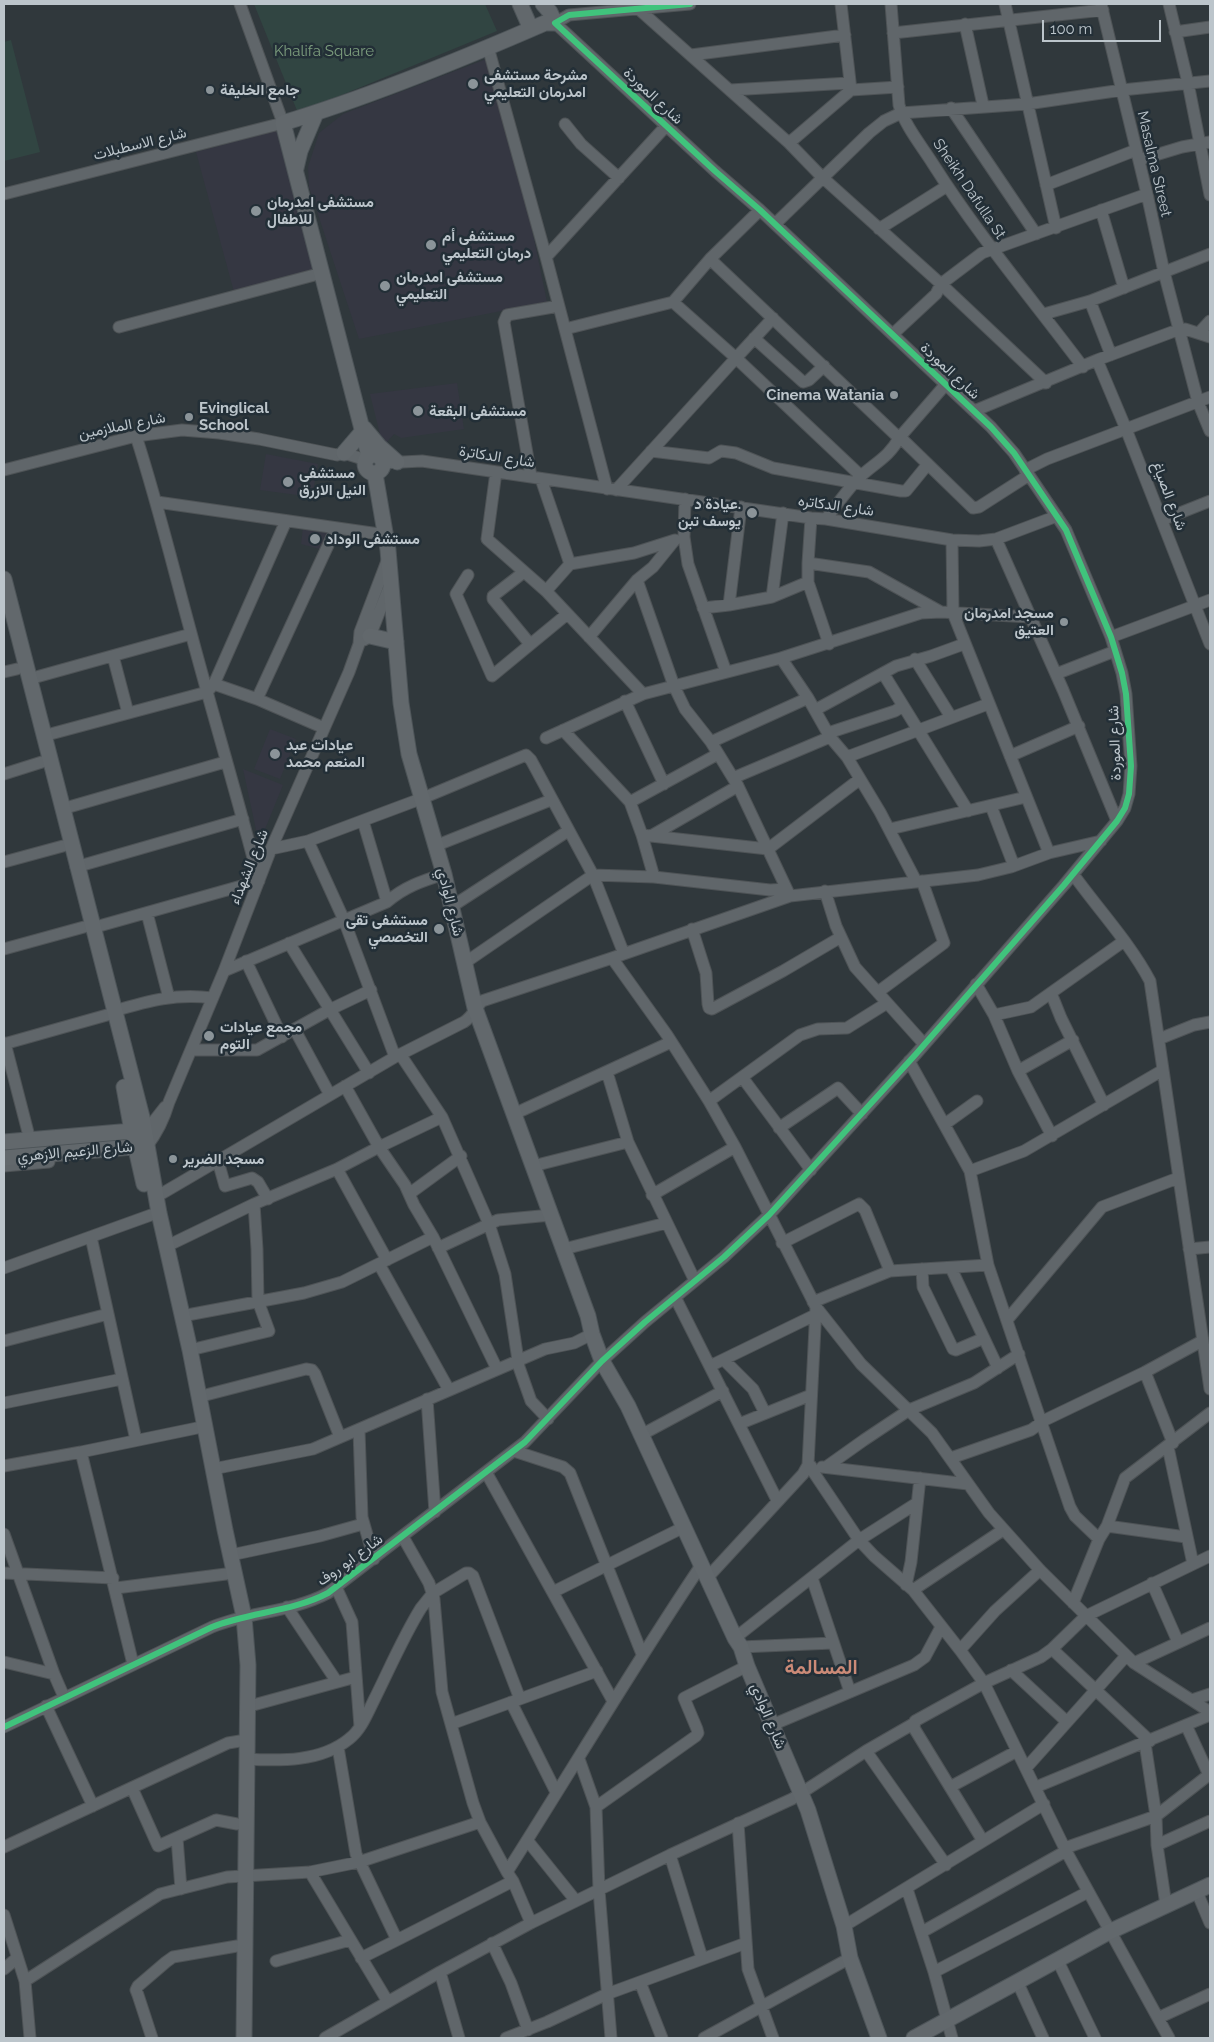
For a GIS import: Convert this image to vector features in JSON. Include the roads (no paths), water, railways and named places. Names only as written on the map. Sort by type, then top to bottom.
[{"type":"main road","points":[[520,4],[531,29]]},
{"type":"main road","points":[[283,123],[316,113],[545,23],[555,23],[550,12],[543,4]]},
{"type":"main road","points":[[295,170],[300,151],[316,113]]},
{"type":"main road","name":"شارع الوادي","points":[[283,123],[342,348],[360,427],[376,463],[386,535],[409,754],[444,874],[466,962],[475,1008],[588,1316]]},
{"type":"main road","points":[[340,454],[360,427],[374,441],[376,463]]},
{"type":"main road","points":[[4,579],[76,867],[88,928]]},
{"type":"main road","points":[[4,618],[10,671],[42,762],[63,846],[111,1013],[127,1100],[137,1124],[151,1215],[182,1352],[196,1428],[226,1547],[226,1574],[240,1618],[239,1666],[242,1741],[246,1758],[242,1876],[237,1946],[235,2038]]},
{"type":"main road","points":[[364,640],[396,642]]},
{"type":"main road","name":"شارع الزعيم الازهري","points":[[4,1142],[30,1140],[137,1124]]},
{"type":"main road","name":"شارع الزعيم الازهري","points":[[4,1158],[89,1152],[142,1152]]},
{"type":"main road","points":[[142,1152],[168,1246],[190,1350],[248,1666],[237,1824],[242,1876],[244,2038]]},
{"type":"main road","points":[[588,1316],[592,1334],[606,1357]]},
{"type":"main road","points":[[588,1316],[606,1357]]},
{"type":"main road","name":"شارع الوادي","points":[[606,1357],[738,1642],[802,1793],[844,1926],[850,1958],[879,2038]]},
{"type":"main road","points":[[914,2038],[1109,1932],[1204,1889]]},
{"type":"street","points":[[240,4],[283,123]]},
{"type":"street","points":[[555,23],[569,15],[635,6],[685,4]]},
{"type":"street","points":[[841,4],[850,86]]},
{"type":"street","name":"Sheikh Dafulla St","points":[[891,4],[901,112],[947,186],[991,249],[1044,314],[1083,367]]},
{"type":"street","points":[[1005,4],[1056,228]]},
{"type":"street","points":[[1169,4],[1205,143],[1210,195]]},
{"type":"street","points":[[635,6],[789,143],[822,177],[1046,382]]},
{"type":"street","points":[[893,33],[965,24],[1009,21],[1102,7]]},
{"type":"street","name":"Masalma Street","points":[[1102,7],[1148,194],[1164,272],[1198,402],[1210,431]]},
{"type":"street","name":"شارع الموردة","points":[[555,23],[666,126],[776,224],[1003,439],[1070,536],[1116,651],[1126,694],[1131,766],[1129,794],[1125,808],[1118,821],[862,1114]]},
{"type":"street","points":[[965,24],[983,105]]},
{"type":"street","points":[[1175,32],[1210,28]]},
{"type":"street","points":[[691,55],[845,35]]},
{"type":"street","points":[[488,47],[611,489],[651,451],[773,318]]},
{"type":"street","points":[[776,224],[869,133],[884,121],[901,112],[983,105],[1027,104],[1122,90],[1210,81]]},
{"type":"street","points":[[789,143],[850,86]]},
{"type":"street","points":[[730,90],[850,86],[898,87]]},
{"type":"street","points":[[951,108],[1036,234]]},
{"type":"street","name":"شارع الاسطبلات","points":[[4,194],[283,123]]},
{"type":"street","points":[[565,124],[581,144],[619,178]]},
{"type":"street","points":[[546,257],[666,126]]},
{"type":"street","points":[[1046,185],[1138,155],[1205,143]]},
{"type":"street","points":[[879,229],[947,186]]},
{"type":"street","points":[[893,334],[936,294],[941,284],[975,257],[991,249],[1056,228],[1148,194]]},
{"type":"street","points":[[565,329],[673,302],[710,259],[760,210]]},
{"type":"street","points":[[1101,210],[1124,288]]},
{"type":"street","points":[[1044,314],[1090,301],[1210,254]]},
{"type":"street","points":[[710,259],[973,508],[976,508],[1047,459],[1210,397]]},
{"type":"street","points":[[119,327],[322,273]]},
{"type":"street","points":[[1090,301],[1111,355]]},
{"type":"street","points":[[673,302],[736,358],[859,479]]},
{"type":"street","points":[[559,306],[510,314],[505,317],[504,322],[536,478],[570,564]]},
{"type":"street","points":[[974,411],[1097,360],[1180,330],[1205,335],[1210,321]]},
{"type":"street","points":[[754,338],[802,382],[809,380],[824,366]]},
{"type":"street","name":"شارع الصياغ","points":[[1097,360],[1210,644]]},
{"type":"street","points":[[826,519],[859,479],[894,448],[899,438],[946,384]]},
{"type":"street","name":"شارع الملازمين","points":[[4,470],[136,436],[194,430],[259,439],[340,454],[376,463]]},
{"type":"street","points":[[4,949],[147,914],[259,881],[243,819],[225,762],[211,688],[191,634],[157,502],[136,436]]},
{"type":"street","points":[[651,451],[709,458],[721,451],[736,453],[773,468],[859,479],[906,491],[928,464]]},
{"type":"street","name":"شارع الدكاترة","points":[[376,463],[422,461],[611,489]]},
{"type":"street","points":[[496,472],[487,539],[546,591],[566,615],[643,694]]},
{"type":"street","name":"شارع الدكاتره","points":[[611,489],[826,519],[952,540],[979,541],[996,539],[1058,516]]},
{"type":"street","points":[[685,499],[679,539],[726,672]]},
{"type":"street","points":[[1162,520],[1210,501]]},
{"type":"street","points":[[157,502],[386,535]]},
{"type":"street","points":[[730,605],[741,507]]},
{"type":"street","points":[[772,597],[782,513]]},
{"type":"street","points":[[811,518],[808,582],[828,644]]},
{"type":"street","points":[[211,688],[286,521]]},
{"type":"street","points":[[257,700],[336,528]]},
{"type":"street","points":[[546,591],[570,564],[634,553],[679,539]]},
{"type":"street","points":[[588,637],[637,580],[653,568],[679,539]]},
{"type":"street","points":[[996,539],[1118,821]]},
{"type":"street","points":[[952,540],[953,613],[1049,853]]},
{"type":"street","name":"شارع الشهداء","points":[[364,640],[360,632],[388,558]]},
{"type":"street","points":[[808,563],[869,572],[941,612]]},
{"type":"street","points":[[524,572],[493,596],[492,599],[530,644]]},
{"type":"street","points":[[468,575],[456,594],[492,676],[566,615]]},
{"type":"street","points":[[637,580],[674,686],[685,709],[711,742],[736,782],[788,892]]},
{"type":"street","name":"شارع الشهداء","points":[[142,1152],[157,1133],[224,971],[271,849],[391,582]]},
{"type":"street","points":[[703,608],[772,597],[808,582]]},
{"type":"street","points":[[1111,637],[1210,600]]},
{"type":"street","points":[[546,738],[643,694],[781,658],[921,614],[941,612],[1030,617]]},
{"type":"street","points":[[29,679],[191,634]]},
{"type":"street","points":[[815,710],[883,673],[964,644]]},
{"type":"street","points":[[1056,674],[1116,651]]},
{"type":"street","points":[[113,656],[128,714]]},
{"type":"street","points":[[781,658],[808,698],[829,735],[847,758],[890,829],[919,881],[944,943],[878,992]]},
{"type":"street","points":[[915,660],[951,717]]},
{"type":"street","points":[[883,673],[968,811]]},
{"type":"street","points":[[43,736],[128,714],[211,688],[257,700],[324,728]]},
{"type":"street","points":[[711,742],[808,698]]},
{"type":"street","points":[[625,701],[664,784]]},
{"type":"street","points":[[847,758],[988,704]]},
{"type":"street","points":[[647,835],[736,782],[829,735],[895,711],[903,706]]},
{"type":"street","points":[[1010,756],[1078,726]]},
{"type":"street","points":[[563,730],[630,802],[647,835],[654,877]]},
{"type":"street","points":[[630,802],[718,754]]},
{"type":"street","points":[[271,849],[308,841],[422,798],[526,755],[531,760],[593,875],[624,954]]},
{"type":"street","points":[[4,774],[42,762]]},
{"type":"street","points":[[62,809],[225,762]]},
{"type":"street","points":[[647,835],[768,849],[860,779]]},
{"type":"street","points":[[890,829],[1026,798]]},
{"type":"street","points":[[435,846],[551,800]]},
{"type":"street","points":[[991,806],[1014,866]]},
{"type":"street","points":[[76,867],[243,819]]},
{"type":"street","points":[[362,820],[387,902]]},
{"type":"street","points":[[451,907],[568,831]]},
{"type":"street","points":[[308,841],[344,920],[398,1055],[442,1117],[461,1156],[489,1224],[505,1274],[517,1361],[529,1396],[534,1405],[548,1420]]},
{"type":"street","points":[[466,962],[593,875],[654,877],[788,892],[826,891],[978,875],[1014,866],[1049,853],[1101,841]]},
{"type":"street","points":[[4,862],[63,846]]},
{"type":"street","points":[[224,971],[387,902],[400,891],[414,884],[444,874]]},
{"type":"street","points":[[1073,874],[1096,908],[1124,941],[1150,981],[1210,1389]]},
{"type":"street","points":[[826,891],[832,917],[855,967],[924,1044]]},
{"type":"street","points":[[156,1197],[398,1055],[464,1022],[473,1016],[475,1008],[482,1001],[624,954],[788,892]]},
{"type":"street","points":[[147,914],[169,998]]},
{"type":"street","points":[[692,929],[706,974],[708,1004],[709,1008],[712,1009],[841,937]]},
{"type":"street","points":[[994,1014],[1031,1007],[1124,941]]},
{"type":"street","points":[[289,943],[369,1073]]},
{"type":"street","points":[[612,958],[672,1042],[709,1100],[735,1147],[814,1308],[865,1368],[932,1433],[1003,1530],[1040,1570],[1130,1660],[1192,1700],[1210,1714],[1148,1742],[1036,1787]]},
{"type":"street","points":[[246,961],[282,1037]]},
{"type":"street","points":[[976,984],[994,1014],[1018,1071],[1052,1136]]},
{"type":"street","points":[[190,1050],[257,1050],[329,1010],[371,990]]},
{"type":"street","points":[[1051,993],[1061,1018],[1104,1105]]},
{"type":"street","points":[[30,1140],[5,1043],[169,998],[191,995],[212,998]]},
{"type":"street","points":[[709,1100],[806,1032],[818,1029],[847,1028],[887,1003]]},
{"type":"street","points":[[1159,1039],[1194,1025],[1209,1025]]},
{"type":"street","points":[[294,1030],[330,1095]]},
{"type":"street","points":[[1018,1071],[1073,1040]]},
{"type":"street","points":[[514,1114],[672,1042]]},
{"type":"street","points":[[909,1061],[970,1171],[988,1266],[1072,1513],[1099,1539]]},
{"type":"street","points":[[970,1171],[1018,1154],[1163,1070]]},
{"type":"street","points":[[607,1072],[628,1142],[695,1281]]},
{"type":"street","points":[[742,1077],[811,1170]]},
{"type":"street","points":[[345,1086],[433,1237],[497,1369]]},
{"type":"street","points":[[779,1128],[838,1088],[862,1114]]},
{"type":"street","points":[[945,1124],[977,1101]]},
{"type":"street","name":"شارع الشهداء","points":[[137,1124],[154,1121],[169,1102]]},
{"type":"street","name":"شارع ابو روف","points":[[4,1727],[212,1627],[320,1597],[336,1587],[526,1442],[606,1357],[769,1215],[862,1114]]},
{"type":"street","points":[[168,1246],[254,1204],[337,1169],[442,1117]]},
{"type":"street","points":[[533,1166],[628,1142]]},
{"type":"street","points":[[652,1195],[735,1147]]},
{"type":"street","points":[[4,1166],[68,1160],[89,1152]]},
{"type":"street","points":[[409,1194],[461,1156]]},
{"type":"street","points":[[218,1161],[225,1186],[252,1178],[258,1182],[268,1198]]},
{"type":"street","points":[[337,1169],[449,1390]]},
{"type":"street","points":[[1007,1320],[1102,1207],[1178,1178]]},
{"type":"street","points":[[190,1350],[269,1331],[258,1301],[254,1204]]},
{"type":"street","points":[[782,1242],[859,1204],[865,1210],[890,1271]]},
{"type":"street","points":[[4,1268],[151,1215]]},
{"type":"street","points":[[438,1248],[489,1224],[507,1218],[551,1215]]},
{"type":"street","points":[[564,1249],[666,1223]]},
{"type":"street","points":[[91,1237],[136,1440]]},
{"type":"street","points":[[182,1316],[304,1293],[342,1282],[433,1237]]},
{"type":"street","points":[[1189,1249],[1210,1247]]},
{"type":"street","points":[[710,1366],[724,1360],[814,1308],[890,1271],[988,1266]]},
{"type":"street","points":[[951,1268],[998,1368]]},
{"type":"street","points":[[922,1269],[923,1287],[952,1349],[956,1350],[984,1338]]},
{"type":"street","points":[[675,1297],[777,1500]]},
{"type":"street","points":[[814,1308],[810,1466],[859,1540],[909,1587],[984,1683],[1088,1892],[1169,2038]]},
{"type":"street","points":[[4,1342],[108,1314]]},
{"type":"street","points":[[213,1468],[296,1453],[359,1430],[545,1348],[574,1343],[592,1334]]},
{"type":"street","points":[[951,1458],[1031,1430],[1041,1423],[1145,1372],[1202,1341]]},
{"type":"street","points":[[826,1467],[909,1410],[974,1383],[1019,1354]]},
{"type":"street","points":[[724,1360],[754,1389],[766,1413]]},
{"type":"street","points":[[198,1397],[306,1369],[312,1370],[340,1437]]},
{"type":"street","points":[[1145,1372],[1170,1445],[1186,1537],[1193,1564]]},
{"type":"street","points":[[4,1403],[122,1379]]},
{"type":"street","points":[[641,1435],[723,1391]]},
{"type":"street","points":[[739,1424],[811,1395]]},
{"type":"street","points":[[427,1399],[435,1512]]},
{"type":"street","points":[[1073,1603],[1099,1539],[1107,1526],[1125,1478],[1210,1413]]},
{"type":"street","points":[[4,1466],[196,1428]]},
{"type":"street","points":[[359,1430],[363,1524],[374,1559]]},
{"type":"street","points":[[514,1451],[567,1469],[642,1654]]},
{"type":"street","points":[[81,1452],[133,1664]]},
{"type":"street","points":[[361,1958],[510,1877],[527,1840],[556,1792],[579,1759],[642,1654],[705,1570],[810,1466],[968,1484]]},
{"type":"street","points":[[486,1472],[613,1701]]},
{"type":"street","points":[[909,1587],[920,1478]]},
{"type":"street","points":[[738,1642],[859,1540],[918,1503]]},
{"type":"street","points":[[226,1547],[315,1537],[363,1524]]},
{"type":"street","points":[[1107,1526],[1186,1537]]},
{"type":"street","points":[[553,1592],[606,1564],[684,1527]]},
{"type":"street","points":[[909,1587],[1003,1530]]},
{"type":"street","points":[[4,1534],[64,1697]]},
{"type":"street","points":[[402,1537],[433,1593],[441,1686],[473,1803],[480,1822],[510,1877],[531,1923]]},
{"type":"street","points":[[325,2038],[440,1972],[531,1923],[670,1855],[792,1799],[866,1751],[913,1724],[917,1719],[984,1683],[1041,1657],[1086,1616],[1210,1556]]},
{"type":"street","points":[[960,1650],[995,1611],[1040,1570]]},
{"type":"street","points":[[4,1573],[114,1583],[226,1574]]},
{"type":"street","points":[[246,1758],[276,1761],[292,1760],[338,1747],[351,1738],[360,1727],[418,1612],[433,1593],[466,1573],[471,1574],[516,1700],[556,1792]]},
{"type":"street","points":[[812,1578],[850,1692]]},
{"type":"street","points":[[1152,1583],[1178,1642]]},
{"type":"street","points":[[336,1587],[352,1622],[360,1727]]},
{"type":"street","points":[[287,1607],[337,1682]]},
{"type":"street","points":[[772,1725],[914,1665],[920,1661],[941,1628]]},
{"type":"street","points":[[1026,1768],[1096,1690],[1130,1660],[1210,1628]]},
{"type":"street","points":[[738,1642],[833,1643]]},
{"type":"street","points":[[1052,1649],[1148,1742],[1156,1816],[1156,1845],[1166,1905]]},
{"type":"street","points":[[4,1662],[54,1674]]},
{"type":"street","points":[[596,1807],[696,1736],[698,1733],[697,1729],[684,1700],[686,1695],[747,1666]]},
{"type":"street","points":[[1011,1670],[1067,1722]]},
{"type":"street","points":[[451,1724],[597,1671]]},
{"type":"street","points":[[246,1707],[356,1677]]},
{"type":"street","points":[[1192,1700],[1210,1694]]},
{"type":"street","points":[[46,1706],[93,1806]]},
{"type":"street","points":[[913,1724],[983,1841]]},
{"type":"street","points":[[922,1932],[1066,1849],[1156,1816],[1210,1774],[1186,1725]]},
{"type":"street","points":[[4,1847],[228,1743],[242,1741]]},
{"type":"street","points":[[338,1747],[359,1862],[397,1940]]},
{"type":"street","points":[[866,1751],[946,1865]]},
{"type":"street","points":[[950,1787],[1017,1751]]},
{"type":"street","points":[[579,1759],[596,1807],[599,1890],[611,2038]]},
{"type":"street","points":[[132,1788],[156,1845],[159,1846],[216,1820],[237,1824]]},
{"type":"street","points":[[844,1926],[1044,1804]]},
{"type":"street","points":[[1156,1845],[1210,1821]]},
{"type":"street","points":[[25,1981],[155,1896],[217,1879],[310,1872],[359,1862],[480,1822]]},
{"type":"street","points":[[738,1823],[749,1973],[774,2038]]},
{"type":"street","points":[[177,1838],[180,1889]]},
{"type":"street","points":[[527,1840],[576,1901]]},
{"type":"street","points":[[670,1855],[702,1958]]},
{"type":"street","points":[[310,1872],[388,2002]]},
{"type":"street","points":[[907,1889],[922,1932],[952,2038]]},
{"type":"street","points":[[1204,1889],[1210,1923]]},
{"type":"street","points":[[934,1972],[1088,1892]]},
{"type":"street","points":[[4,1915],[25,1981],[30,2038]]},
{"type":"street","points":[[276,1961],[350,1940]]},
{"type":"street","points":[[492,1943],[511,1983],[528,2030]]},
{"type":"street","points":[[506,2038],[607,1994],[746,1943]]},
{"type":"street","points":[[152,2038],[136,1990],[138,1986],[174,1957],[237,1946]]},
{"type":"street","points":[[4,1970],[17,1958]]},
{"type":"street","points":[[704,2038],[850,1958]]},
{"type":"street","points":[[1057,1960],[1095,2038]]},
{"type":"street","points":[[440,1972],[459,2038]]},
{"type":"street","points":[[1017,1981],[1040,2038]]},
{"type":"street","points":[[640,1982],[662,2038]]},
{"type":"street","points":[[1158,2018],[1210,1994]]},
{"type":"place","name":"مشرحة مستشفى امدرمان التعليمي","points":[[473,84]]},
{"type":"place","name":"جامع الخليفة","points":[[210,90]]},
{"type":"place","name":"مستشفى امدرمان للاطفال","points":[[256,211]]},
{"type":"place","name":"مستشفى أم درمان التعليمي","points":[[431,245]]},
{"type":"place","name":"مستشفى امدرمان التعليمي","points":[[385,286]]},
{"type":"place","name":"Cinema Watania","points":[[894,395]]},
{"type":"place","name":"مستشفى البقعة","points":[[418,411]]},
{"type":"place","name":"Evinglical School","points":[[189,417]]},
{"type":"place","name":"مستشفى النيل الازرق","points":[[288,482]]},
{"type":"place","name":"عيادة د. يوسف تبن","points":[[752,513]]},
{"type":"place","name":"مستشفى الوداد","points":[[315,539]]},
{"type":"place","name":"مسجد امدرمان العتيق","points":[[1064,622]]},
{"type":"place","name":"عيادات عبد المنعم محمد","points":[[275,754]]},
{"type":"place","name":"مستشفى تقى التخصصي","points":[[439,929]]},
{"type":"place","name":"مجمع عيادات التوم","points":[[209,1036]]},
{"type":"place","name":"مسجد الضرير","points":[[173,1159]]},
{"type":"district","name":"المسالمة","points":[[821,1668]]},
{"type":"park label","name":"Khalifa Square","points":[[324,51]]}]
